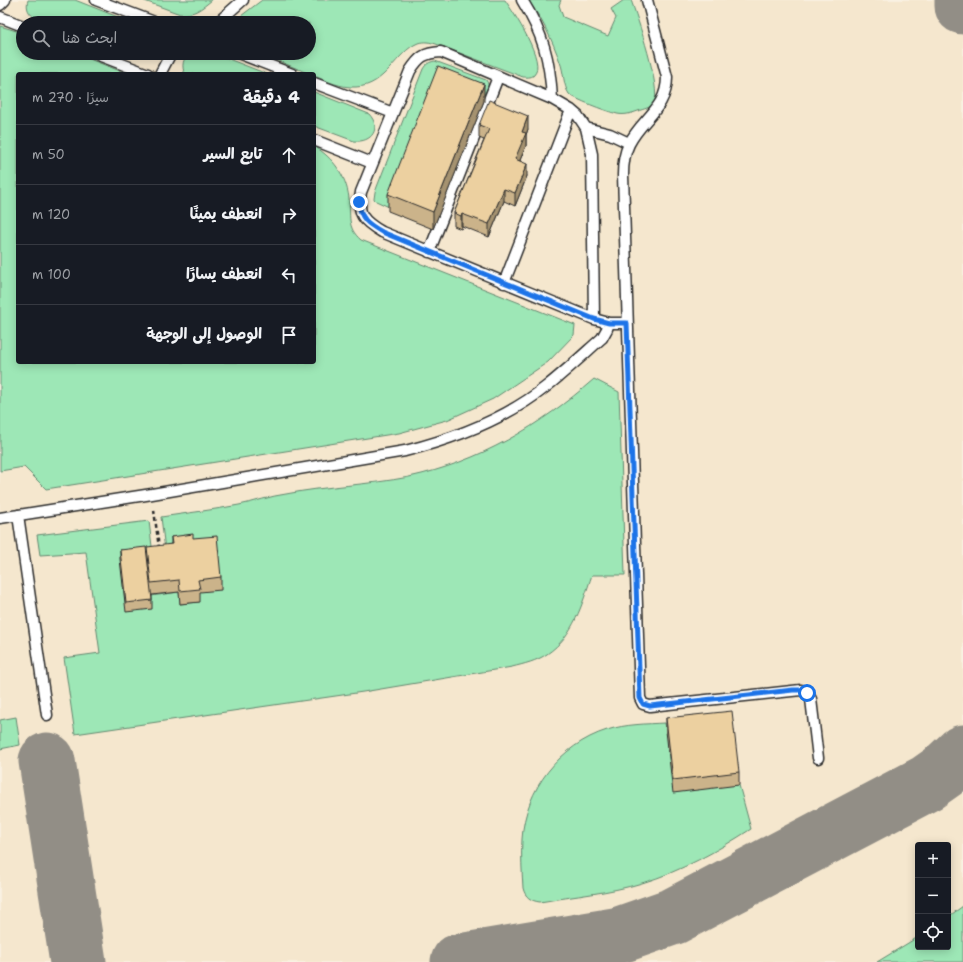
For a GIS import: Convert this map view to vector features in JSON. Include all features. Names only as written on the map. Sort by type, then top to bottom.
[{"type":"lane","points":[[0,5],[5,0]]},
{"type":"lane","points":[[96,0],[138,16]]},
{"type":"lane","points":[[225,16],[243,0]]},
{"type":"lane","points":[[522,0],[532,16],[548,57],[552,99]]},
{"type":"lane","points":[[647,0],[667,77],[667,87],[664,98],[629,143],[623,164],[627,323],[641,701],[646,706],[650,706],[801,690],[807,693],[811,699],[818,758]]},
{"type":"lane","points":[[0,17],[16,23]]},
{"type":"lane","points":[[594,319],[592,154],[586,128],[578,116],[552,99],[440,52],[428,53],[417,60],[392,113],[361,192],[359,202],[360,212],[364,220],[382,232],[594,319],[609,323],[627,323]]},
{"type":"lane","points":[[111,60],[143,72]]},
{"type":"lane","points":[[161,72],[167,60]]},
{"type":"lane","points":[[256,60],[287,72]]},
{"type":"lane","points":[[429,252],[498,77]]},
{"type":"lane","points":[[316,84],[392,113]]},
{"type":"lane","points":[[504,283],[571,110]]},
{"type":"lane","points":[[586,128],[610,134],[629,143]]},
{"type":"lane","points":[[316,141],[372,163]]},
{"type":"lane","points":[[0,518],[152,494],[404,451],[430,445],[479,426],[503,414],[546,386],[602,338],[609,323]]},
{"type":"lane","points":[[18,515],[47,715]]},
{"type":"path","points":[[152,494],[160,553]]},
{"type":"shaded area","points":[[0,0],[963,0],[963,962],[0,962]]},
{"type":"green space","points":[[28,0],[75,0],[115,16],[33,16],[29,12],[27,5]]},
{"type":"green space","points":[[142,0],[212,0],[197,11],[189,14],[180,14]]},
{"type":"green space","points":[[262,0],[505,0],[515,15],[533,49],[537,69],[533,76],[523,77],[436,44],[422,42],[410,47],[383,75],[375,81],[366,85],[350,87],[329,82],[316,77],[316,72],[305,72],[276,60],[316,60],[316,16],[241,16]]},
{"type":"green space","points":[[528,0],[561,0],[559,5],[563,17],[608,36],[616,18],[611,9],[624,0],[631,0],[643,36],[655,83],[656,95],[653,105],[632,113],[620,114],[590,105],[569,94],[554,45]]},
{"type":"green space","points":[[0,26],[16,31],[16,60],[92,60],[123,72],[16,72],[16,364],[316,364],[316,147],[333,162],[342,175],[349,198],[351,226],[361,240],[575,325],[574,335],[548,362],[493,399],[447,420],[399,433],[46,489],[24,467],[0,471]]},
{"type":"green space","points":[[184,60],[231,60],[262,72],[184,72],[183,63]]},
{"type":"green space","points":[[435,61],[486,80],[488,85],[487,93],[484,101],[389,207],[374,199],[375,192],[423,69],[431,62]]},
{"type":"green space","points":[[316,93],[369,114],[373,119],[375,129],[373,134],[366,140],[354,141],[316,127]]},
{"type":"green space","points":[[594,379],[619,392],[625,575],[592,575],[576,619],[564,638],[547,654],[535,660],[512,667],[363,692],[75,734],[64,658],[100,653],[86,552],[40,555],[37,535],[149,521],[153,555],[151,596],[179,592],[180,604],[199,602],[165,550],[161,517],[239,505],[301,491],[394,480],[435,470],[460,462],[508,440],[552,412]]},
{"type":"green space","points":[[16,717],[20,745],[0,749],[0,720]]},
{"type":"green space","points":[[665,723],[666,731],[739,785],[751,829],[699,860],[671,873],[642,883],[604,892],[540,902],[529,898],[525,894],[523,888],[522,839],[530,803],[538,786],[548,771],[574,746],[607,730],[636,725]]},
{"type":"green space","points":[[963,906],[963,962],[877,962],[915,939],[915,950],[951,950],[951,915]]},
{"type":"building","points":[[438,66],[484,84],[433,212],[388,194]]},
{"type":"building","points":[[489,100],[528,116],[522,132],[526,133],[515,159],[527,164],[515,193],[504,189],[489,224],[462,214],[461,216],[454,213],[489,129],[479,125]]},
{"type":"building","points":[[193,534],[193,538],[217,536],[221,577],[198,580],[200,589],[180,591],[179,580],[151,583],[147,547],[172,544],[171,537]]},
{"type":"building","points":[[146,547],[152,600],[126,603],[120,550]]},
{"type":"building","points":[[732,711],[739,772],[673,780],[666,718]]},
{"type":"taxiway","points":[[963,0],[963,6]]},
{"type":"taxiway","points":[[459,962],[620,935],[674,916],[927,783],[944,771],[963,753]]},
{"type":"taxiway","points":[[47,761],[78,962]]},
{"type":"route","points":[[359,202],[360,212],[364,220],[382,232],[594,319],[609,323],[627,323],[640,698],[643,704],[646,706],[653,706],[793,690],[801,690],[807,693]]}]
